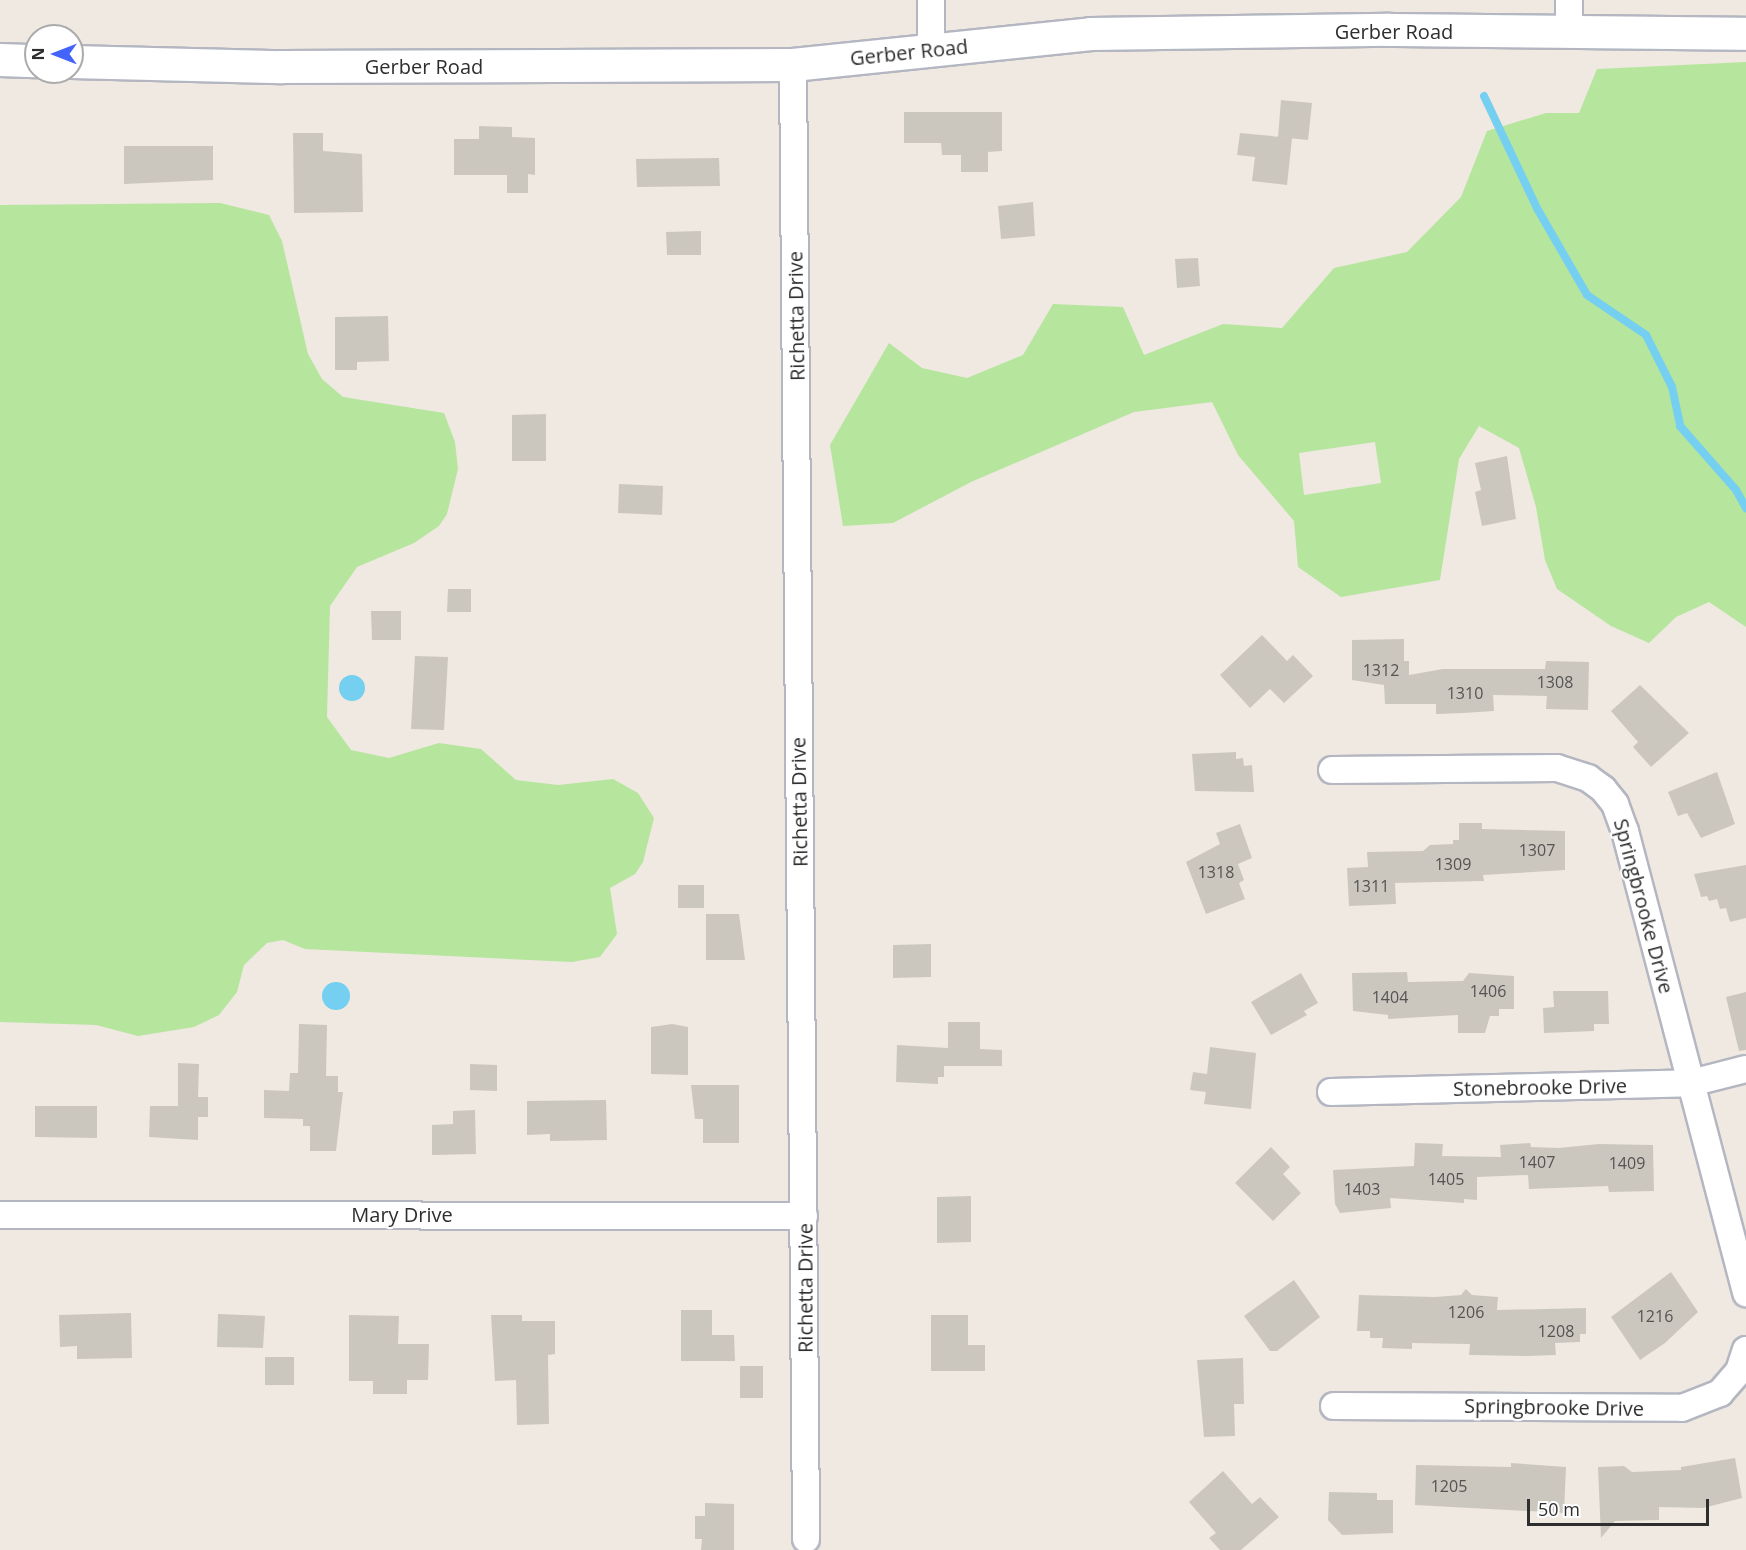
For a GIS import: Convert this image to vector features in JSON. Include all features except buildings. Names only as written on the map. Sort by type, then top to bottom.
[{"type":"street","points":[[931,0],[931,49]]},
{"type":"street","points":[[1568,33],[1569,0]]},
{"type":"street","name":"Gerber Road","points":[[84,62],[282,67],[794,65],[1091,34],[1389,30],[1746,34]]},
{"type":"street","points":[[0,60],[24,61]]},
{"type":"street","name":"Richetta Drive","points":[[794,65],[806,1539]]},
{"type":"street","name":"Springbrooke Drive","points":[[1332,770],[1557,768],[1588,778],[1603,789],[1616,804],[1746,1293]]},
{"type":"street","name":"Stonebrooke Drive","points":[[1331,1092],[1691,1083],[1746,1068]]},
{"type":"street","name":"Mary Drive","points":[[0,1215],[804,1216]]},
{"type":"street","name":"Springbrooke Drive","points":[[1334,1406],[1682,1407],[1720,1393],[1739,1371],[1746,1350]]},
{"type":"green space","points":[[1746,62],[1746,627],[1709,602],[1676,617],[1649,643],[1611,626],[1557,589],[1545,560],[1536,507],[1519,448],[1479,426],[1459,459],[1440,580],[1341,597],[1298,567],[1294,521],[1238,455],[1212,402],[1134,412],[971,482],[893,523],[843,526],[830,445],[889,343],[922,368],[967,378],[1023,355],[1053,304],[1123,307],[1144,355],[1223,324],[1282,328],[1334,268],[1407,252],[1461,197],[1487,131],[1546,113],[1579,113],[1597,69]],"holes":[[[1375,442],[1381,483],[1304,495],[1299,453]]]},
{"type":"green space","points":[[220,203],[269,215],[282,241],[308,354],[322,379],[343,397],[444,413],[455,442],[458,469],[447,514],[439,526],[414,543],[357,567],[330,606],[327,717],[351,750],[389,758],[439,743],[481,749],[516,780],[558,785],[613,779],[638,793],[654,818],[643,862],[635,874],[610,888],[617,934],[600,957],[572,962],[305,949],[283,940],[267,943],[244,965],[237,992],[219,1015],[194,1027],[138,1036],[96,1025],[0,1022],[0,205]]},
{"type":"water","points":[[352,675],[361,679],[365,688],[361,697],[352,701],[343,697],[339,688],[343,679]]},
{"type":"water","points":[[336,982],[346,986],[350,996],[346,1006],[336,1010],[326,1006],[322,996],[326,986]]},
{"type":"waterway","points":[[1484,96],[1538,210],[1587,295],[1646,335],[1672,387],[1680,426],[1736,490],[1746,508]]}]
